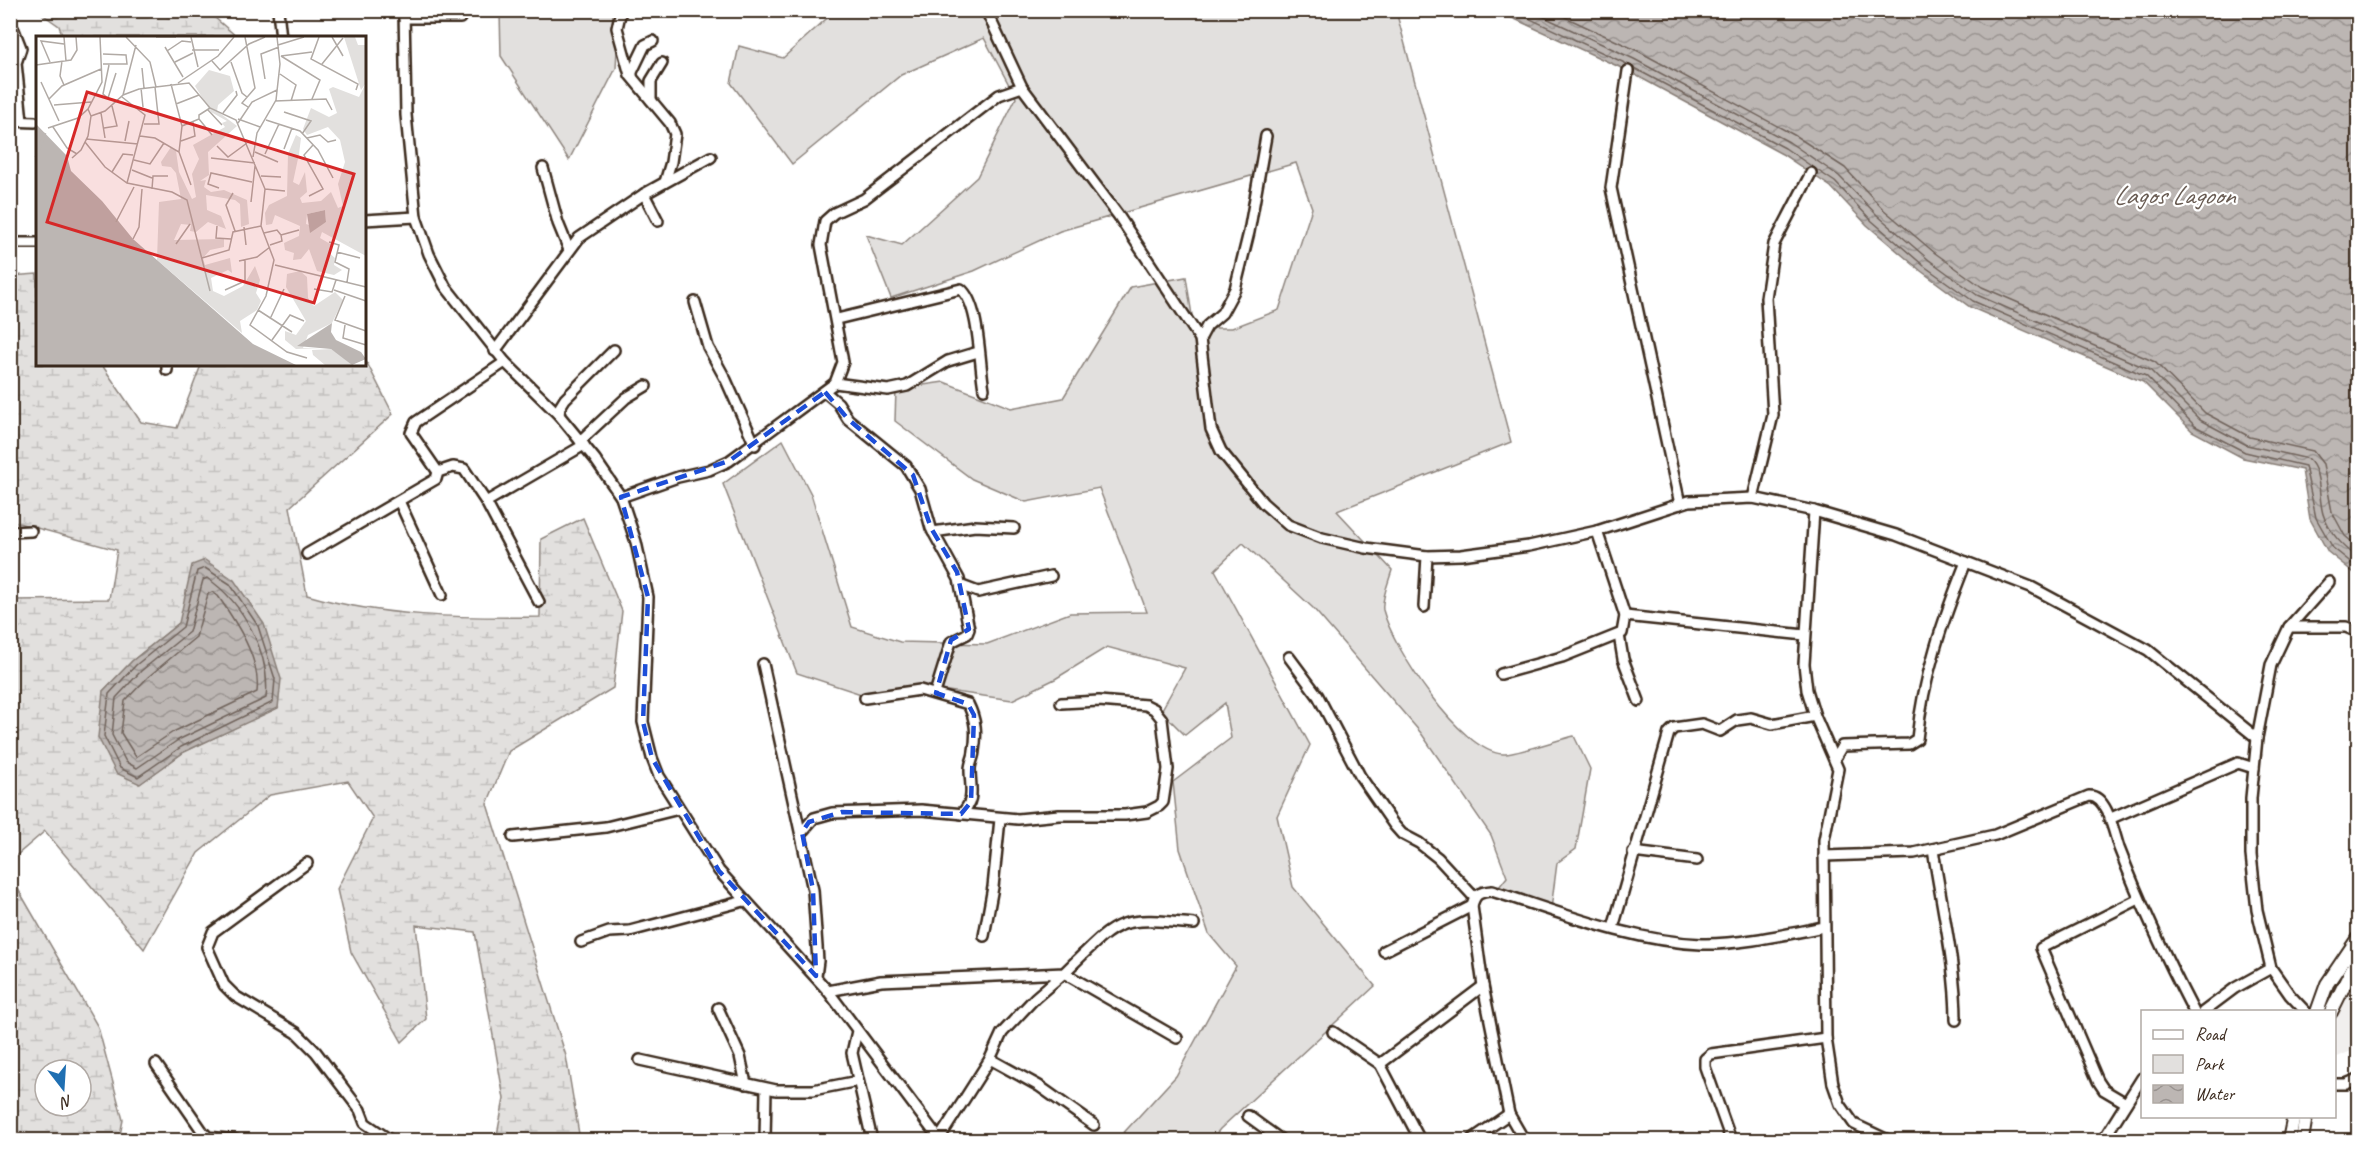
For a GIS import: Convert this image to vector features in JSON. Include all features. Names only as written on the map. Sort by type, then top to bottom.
[{"type":"main road","points":[[2317,1010],[2327,984],[2358,938]]},
{"type":"main road","points":[[2332,1010],[2358,957]]},
{"type":"main road","points":[[2289,1140],[2294,1118]]},
{"type":"main road","points":[[2302,1140],[2306,1118]]},
{"type":"street","points":[[278,10],[281,36]]},
{"type":"street","points":[[621,10],[617,28],[632,79],[651,100],[675,134],[665,182]]},
{"type":"street","points":[[986,10],[1022,87],[1118,215],[1200,339],[1211,429],[1221,451],[1235,472],[1275,516],[1288,525],[1322,538],[1406,555],[1427,556],[1461,555],[1529,546],[1597,531],[1689,501],[1753,498],[1814,511],[1896,535],[2031,587],[2148,650],[2257,738]]},
{"type":"street","points":[[460,18],[404,14],[406,115],[416,217],[429,254],[445,286],[495,351],[559,415],[621,498],[636,542],[648,597],[643,704],[646,740],[659,776],[719,871],[744,901],[816,976],[940,1140],[990,1059],[1002,1033],[1108,929],[1119,923],[1151,919],[1194,924]]},
{"type":"street","points":[[14,30],[21,48],[16,63],[21,121]]},
{"type":"street","points":[[632,79],[632,72],[645,45],[653,41]]},
{"type":"street","points":[[651,100],[651,81],[662,63]]},
{"type":"street","points":[[1628,71],[1611,188],[1680,504]]},
{"type":"street","points":[[621,498],[678,477],[709,470],[755,445],[835,383],[841,373],[843,362],[837,319],[821,245],[825,221],[834,213],[864,199],[999,95],[1022,87]]},
{"type":"street","points":[[10,121],[35,122]]},
{"type":"street","points":[[1200,339],[1207,326],[1222,313],[1234,289],[1249,232],[1266,136]]},
{"type":"street","points":[[495,351],[579,238],[644,194],[711,157]]},
{"type":"street","points":[[543,168],[568,250]]},
{"type":"street","points":[[1753,498],[1773,415],[1766,298],[1774,244],[1811,173]]},
{"type":"street","points":[[644,194],[658,221]]},
{"type":"street","points":[[366,220],[416,217]]},
{"type":"street","points":[[10,243],[36,243]]},
{"type":"street","points":[[837,319],[961,290],[972,304],[984,389]]},
{"type":"street","points":[[695,302],[708,347],[755,445]]},
{"type":"street","points":[[559,415],[560,407],[565,399],[614,350]]},
{"type":"street","points":[[835,383],[888,390],[907,386],[948,361],[978,352]]},
{"type":"street","points":[[438,472],[411,433],[411,428],[416,422],[505,362]]},
{"type":"street","points":[[486,501],[582,443],[626,398],[645,386]]},
{"type":"street","points":[[825,392],[838,403],[848,419],[906,466],[913,475],[933,532],[953,565],[962,586],[969,628],[967,634],[951,642],[935,693]]},
{"type":"street","points":[[438,472],[453,467],[464,469],[486,501],[539,602]]},
{"type":"street","points":[[307,554],[436,479],[438,472]]},
{"type":"street","points":[[399,501],[442,595]]},
{"type":"street","points":[[1814,511],[1805,635],[1807,690],[1815,716],[1838,769],[1824,840],[1826,1038],[1833,1084],[1840,1104],[1854,1124],[1888,1140]]},
{"type":"street","points":[[933,532],[975,526],[1014,528]]},
{"type":"street","points":[[10,531],[31,531]]},
{"type":"street","points":[[1597,531],[1625,616],[1619,635],[1623,659],[1639,701]]},
{"type":"street","points":[[1424,607],[1427,556]]},
{"type":"street","points":[[1835,758],[1842,746],[1909,744],[1917,739],[1924,685],[1941,626],[1966,562]]},
{"type":"street","points":[[962,586],[978,592],[1050,576]]},
{"type":"street","points":[[2305,1010],[2290,995],[2271,968],[2257,910],[2251,855],[2251,798],[2257,738],[2271,665],[2289,627],[2329,582]]},
{"type":"street","points":[[1625,616],[1805,635]]},
{"type":"street","points":[[2289,627],[2346,627],[2358,632]]},
{"type":"street","points":[[1501,674],[1562,657],[1619,635]]},
{"type":"street","points":[[1289,657],[1318,696],[1360,776],[1394,825],[1402,834],[1419,843],[1438,858],[1473,902],[1483,986],[1509,1114],[1524,1140]]},
{"type":"street","points":[[763,664],[813,890],[816,976]]},
{"type":"street","points":[[865,698],[913,690],[935,693],[968,704],[976,724],[974,752],[970,768],[973,785],[971,802],[961,814]]},
{"type":"street","points":[[802,832],[814,818],[832,813],[909,810],[983,814],[1000,819],[1059,815],[1125,815],[1153,810],[1163,802],[1168,769],[1162,719],[1154,709],[1146,705],[1111,702],[1061,703]]},
{"type":"street","points":[[1612,928],[1669,733],[1674,728],[1702,724],[1720,731],[1737,720],[1751,718],[1772,724],[1815,716]]},
{"type":"street","points":[[2109,819],[2238,763],[2254,768]]},
{"type":"street","points":[[1824,856],[1914,853],[1995,835],[2089,796],[2099,799],[2109,819],[2139,899],[2194,1010]]},
{"type":"street","points":[[513,837],[606,827],[678,809]]},
{"type":"street","points":[[984,936],[993,887],[1000,819]]},
{"type":"street","points":[[1933,849],[1954,976],[1956,1020]]},
{"type":"street","points":[[1633,852],[1697,860]]},
{"type":"street","points":[[307,863],[213,932],[207,948],[224,985],[235,996],[297,1033],[316,1052],[360,1110],[365,1123],[390,1140]]},
{"type":"street","points":[[1384,951],[1473,902],[1481,891],[1492,891],[1612,928],[1701,944],[1824,927]]},
{"type":"street","points":[[2126,1103],[2104,1090],[2098,1081],[2041,948],[2139,899]]},
{"type":"street","points":[[581,942],[609,932],[630,931],[744,901]]},
{"type":"street","points":[[2204,1010],[2235,988],[2271,968]]},
{"type":"street","points":[[828,991],[881,981],[1064,973],[1177,1038]]},
{"type":"street","points":[[1380,1064],[1483,986]]},
{"type":"street","points":[[718,1008],[740,1056],[746,1084]]},
{"type":"street","points":[[857,1031],[852,1049],[872,1140]]},
{"type":"street","points":[[1334,1032],[1380,1064],[1420,1140]]},
{"type":"street","points":[[1731,1140],[1705,1067],[1705,1059],[1711,1054],[1826,1038]]},
{"type":"street","points":[[990,1059],[1039,1086],[1094,1125]]},
{"type":"street","points":[[640,1060],[766,1089],[813,1090],[858,1081]]},
{"type":"street","points":[[156,1064],[202,1132],[208,1137],[236,1140]]},
{"type":"street","points":[[2336,1084],[2346,1084],[2358,1079]]},
{"type":"street","points":[[2103,1140],[2141,1080]]},
{"type":"street","points":[[765,1140],[766,1089]]},
{"type":"street","points":[[1471,1140],[1509,1114]]},
{"type":"street","points":[[1248,1116],[1281,1140]]},
{"type":"highlighted area","points":[[825,392],[848,419],[913,475],[931,528],[957,572],[969,629],[951,640],[936,693],[968,704],[974,715],[971,802],[961,814],[842,812],[809,822],[802,832],[813,890],[816,976],[719,871],[652,758],[643,722],[648,597],[621,497],[729,461]]},
{"type":"shaded area","points":[[2358,965],[2358,1048],[2336,1058],[2336,1018]]},
{"type":"green space","points":[[38,11],[207,11],[236,36],[63,36],[59,26]]},
{"type":"green space","points":[[500,11],[619,11],[616,68],[569,160],[501,56]]},
{"type":"green space","points":[[835,11],[1396,11],[1511,442],[1337,511],[1392,570],[1383,606],[1389,627],[1414,672],[1449,718],[1486,749],[1503,754],[1574,736],[1590,769],[1576,849],[1557,863],[1551,909],[1495,892],[1507,877],[1491,835],[1421,733],[1313,608],[1243,543],[1215,570],[1310,745],[1277,816],[1293,887],[1375,986],[1220,1129],[1211,1140],[1117,1140],[1176,1076],[1236,966],[1209,934],[1180,849],[1173,782],[1231,738],[1225,703],[1185,735],[1161,711],[1185,668],[1107,647],[1055,679],[1012,700],[948,691],[861,694],[797,673],[723,484],[783,440],[811,494],[852,627],[900,642],[987,644],[1070,613],[1147,612],[1099,488],[1026,502],[972,479],[895,421],[896,389],[944,382],[1011,408],[1063,398],[1131,287],[1186,277],[1194,328],[1232,328],[1279,310],[1312,208],[1296,163],[1060,231],[974,271],[891,298],[866,235],[902,245],[977,177],[1016,98],[984,38],[901,75],[792,164],[731,83],[739,46],[783,58]]},
{"type":"green space","points":[[36,274],[36,366],[103,366],[141,422],[177,428],[201,366],[366,366],[367,363],[393,414],[290,507],[307,595],[364,608],[422,615],[540,617],[541,539],[583,518],[622,611],[613,688],[509,751],[487,804],[566,1056],[580,1140],[496,1140],[504,1099],[475,932],[416,925],[426,1019],[402,1042],[351,952],[337,889],[373,818],[348,781],[270,795],[198,853],[144,949],[45,831],[11,860],[11,600],[109,599],[117,550],[11,521],[11,276]],"holes":[[[179,623],[278,707],[184,752],[139,784],[103,691],[132,661]]]},
{"type":"green space","points":[[11,877],[98,1027],[123,1120],[119,1140],[11,1140]]},
{"type":"water","name":"Lagos Lagoon","points":[[1497,11],[2358,11],[2358,576],[2328,552],[2310,519],[2302,470],[2243,458],[2192,431],[2143,382],[1970,307],[1921,271],[1867,225],[1831,187],[1782,154],[1628,71]]},
{"type":"water","points":[[205,560],[234,580],[264,624],[281,679],[278,708],[184,752],[140,784],[116,773],[98,737],[103,691],[132,661],[179,623],[192,565]]}]
